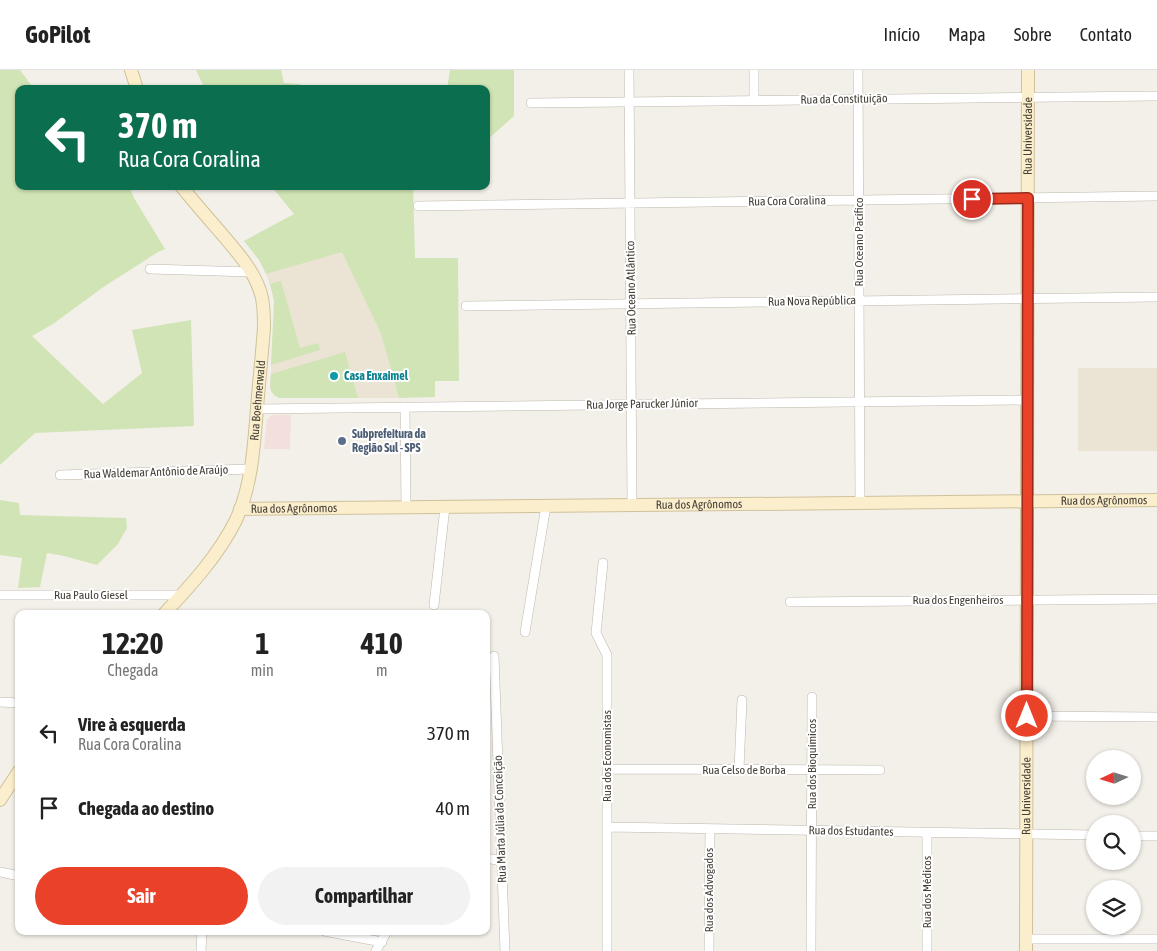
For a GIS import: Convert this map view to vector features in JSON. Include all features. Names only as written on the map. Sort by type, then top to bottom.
[{"type":"street","points":[[131,70],[136,85]]},
{"type":"street","name":"Rua Oceano Atlântico","points":[[629,70],[632,506]]},
{"type":"street","points":[[754,70],[754,100]]},
{"type":"street","name":"Rua Oceano Pacífico","points":[[858,70],[860,503]]},
{"type":"street","name":"Rua Universidade","points":[[1026,945],[1028,70]]},
{"type":"street","name":"Rua da Constituição","points":[[531,103],[1157,96]]},
{"type":"street","name":"Rua Boehmerwald","points":[[168,610],[213,557],[226,538],[246,492],[251,468],[264,328],[262,297],[251,272],[239,254],[184,190]]},
{"type":"street","name":"Rua Cora Coralina","points":[[418,206],[1157,196]]},
{"type":"street","points":[[150,269],[251,272]]},
{"type":"street","name":"Rua Nova República","points":[[466,306],[1157,297]]},
{"type":"street","name":"Rua Jorge Parucker Júnior","points":[[257,408],[1028,400]]},
{"type":"street","points":[[405,407],[406,508]]},
{"type":"street","name":"Rua Waldemar Antônio de Araújo","points":[[60,475],[251,468]]},
{"type":"street","name":"Rua dos Agrônomos","points":[[240,509],[1157,500]]},
{"type":"street","points":[[525,632],[546,506]]},
{"type":"street","points":[[434,605],[445,507]]},
{"type":"street","name":"Rua dos Economistas","points":[[603,563],[596,633],[607,655],[607,951]]},
{"type":"street","name":"Rua Paulo Giesel","points":[[0,596],[182,594]]},
{"type":"street","name":"Rua dos Engenheiros","points":[[790,602],[1157,599]]},
{"type":"street","name":"Rua Marta Júlia da Conceição","points":[[494,656],[505,951]]},
{"type":"street","name":"Rua dos Bioquímicos","points":[[811,951],[812,697]]},
{"type":"street","points":[[739,770],[742,700]]},
{"type":"street","points":[[0,702],[15,702]]},
{"type":"street","points":[[1027,716],[1157,717]]},
{"type":"street","name":"Rua Celso de Borba","points":[[607,769],[880,770]]},
{"type":"street","points":[[0,800],[15,778]]},
{"type":"street","name":"Rua dos Estudantes","points":[[607,827],[1086,835]]},
{"type":"street","name":"Rua dos Advogados","points":[[709,951],[710,829]]},
{"type":"street","name":"Rua dos Médicos","points":[[927,832],[927,951]]},
{"type":"street","points":[[1141,836],[1157,836]]},
{"type":"street","points":[[490,859],[502,861]]},
{"type":"street","points":[[0,872],[15,875]]},
{"type":"street","points":[[201,951],[202,935]]},
{"type":"street","points":[[345,935],[382,942]]},
{"type":"street","points":[[376,951],[386,935]]},
{"type":"street","points":[[1026,945],[1157,939]]},
{"type":"shaded area","points":[[342,251],[381,334],[399,398],[277,397],[271,391],[270,386],[274,301],[266,274]]},
{"type":"shaded area","points":[[1078,368],[1157,368],[1157,451],[1078,451]]},
{"type":"shaded area","points":[[272,415],[291,415],[290,449],[264,449],[267,420]]},
{"type":"green space","points":[[0,70],[20,70],[31,85],[15,85],[15,190],[131,190],[165,249],[102,288],[53,324],[32,336],[103,404],[142,373],[132,330],[191,320],[194,426],[35,433],[0,465]]},
{"type":"green space","points":[[196,70],[281,70],[284,83],[301,85],[203,85]]},
{"type":"green space","points":[[450,70],[514,70],[514,116],[490,137],[490,85],[448,85]]},
{"type":"green space","points":[[274,190],[413,190],[415,258],[458,258],[459,381],[435,381],[435,397],[399,398],[381,334],[342,252],[266,274],[259,260],[244,241],[294,214]]},
{"type":"green space","points":[[281,281],[300,348],[318,343],[320,350],[271,365],[274,301],[270,284]]},
{"type":"green space","points":[[345,352],[358,398],[280,398],[273,394],[270,385],[271,374]]},
{"type":"green space","points":[[0,500],[19,503],[20,515],[126,518],[127,528],[118,544],[97,565],[47,553],[40,587],[18,588],[22,558],[0,555]]},
{"type":"place","name":"Casa Enxaimel","points":[[334,376]]},
{"type":"place","name":"Subprefeitura da Região Sul - SPS","points":[[342,441]]},
{"type":"route","points":[[972,199],[1028,198],[1027,716]]}]
